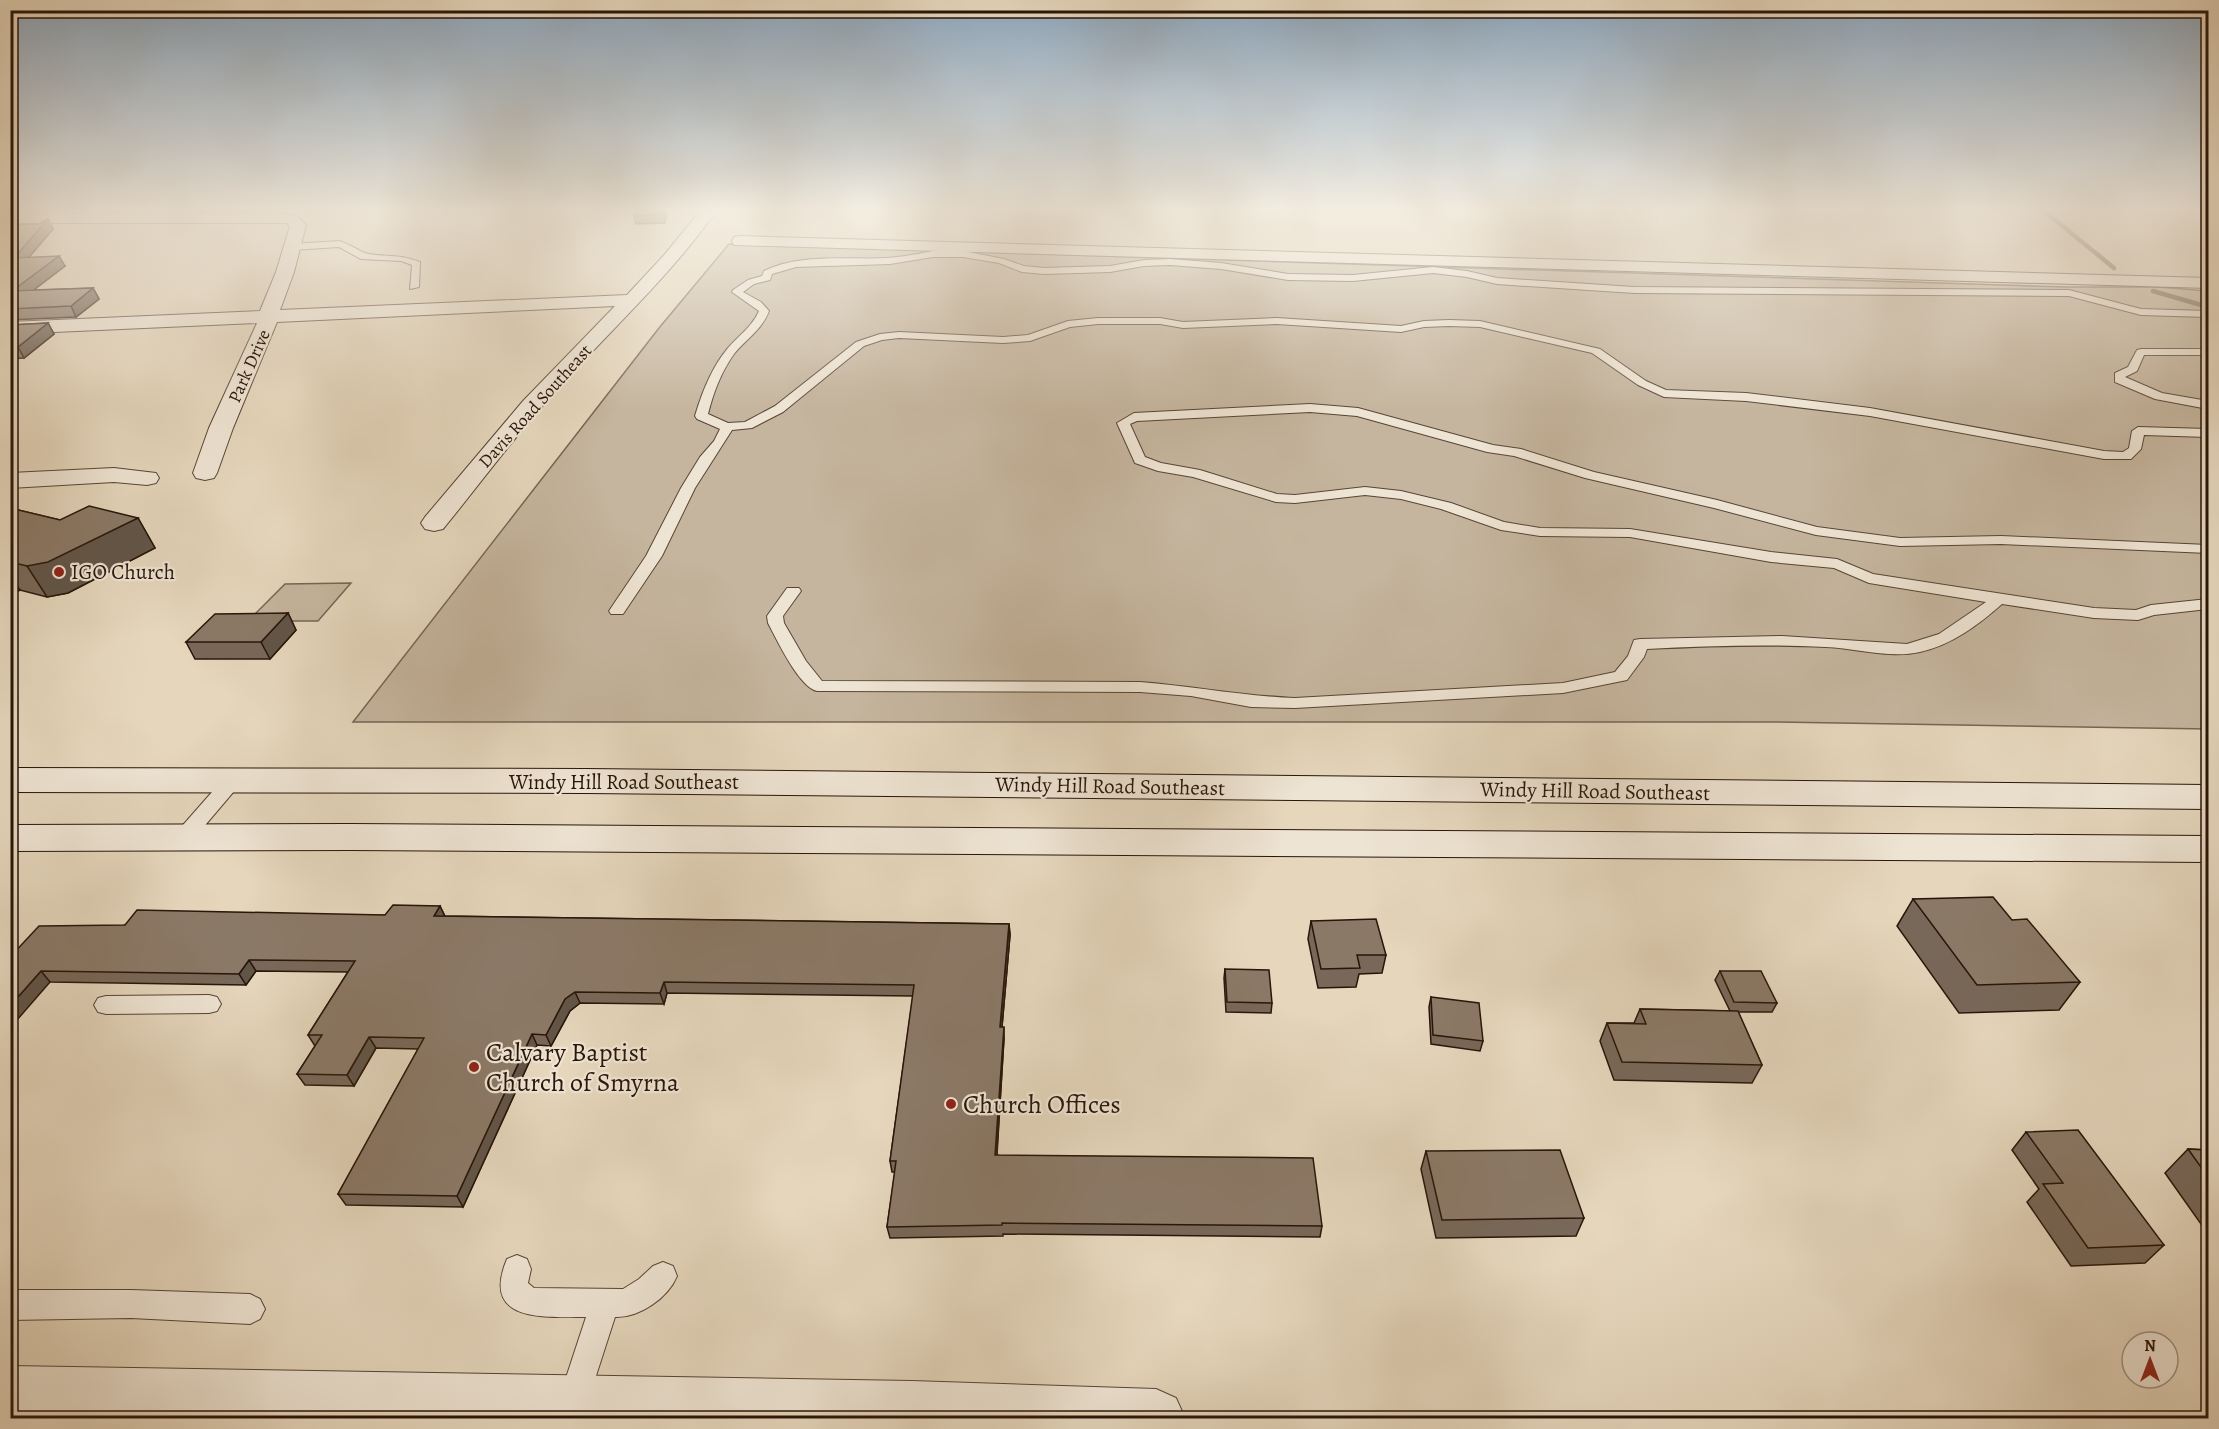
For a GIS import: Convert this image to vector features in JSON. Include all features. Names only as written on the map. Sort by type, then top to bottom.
[{"type":"street","name":"Park Drive","points":[[205,472],[221,428],[269,317],[273,299],[283,277]]},
{"type":"street","name":"Davis Road Southeast","points":[[434,523],[545,389],[654,277]]},
{"type":"street","points":[[1958,277],[2208,284]]},
{"type":"street","points":[[10,328],[633,300]]},
{"type":"street","points":[[10,481],[114,475],[147,478]]},
{"type":"street","name":"Windy Hill Road Southeast","points":[[10,780],[234,779],[2208,796]]},
{"type":"street","points":[[10,838],[433,838],[2208,849]]},
{"type":"street","points":[[10,1394],[482,1411],[573,1404],[912,1410],[1156,1419]]},
{"type":"lane","points":[[414,287],[415,277]]},
{"type":"lane","points":[[767,277],[751,282],[737,292],[741,298],[758,302],[764,311],[761,320],[732,351],[707,394],[701,416],[726,427],[748,425],[779,409],[860,344],[880,337],[899,335],[1003,340],[1030,338],[1068,324],[1098,321],[1160,321],[1183,325],[1277,321],[1401,329],[1424,324],[1480,324],[1515,330],[1596,351],[1642,383],[1664,393],[1746,397],[1870,412],[2104,455],[2126,456],[2135,449],[2138,431],[2208,433]]},
{"type":"lane","points":[[1286,277],[1366,277]]},
{"type":"lane","points":[[1479,277],[1497,281],[1634,290],[2068,293],[2141,312],[2208,314]]},
{"type":"lane","points":[[2208,352],[2141,352],[2133,369],[2119,375],[2119,380],[2159,396],[2208,405]]},
{"type":"lane","points":[[2208,549],[2001,540],[1900,542],[1816,531],[1717,504],[1590,475],[1516,452],[1492,449],[1358,412],[1310,408],[1134,417],[1123,423],[1140,460],[1158,467],[1195,473],[1276,498],[1295,499],[1365,490],[1401,495],[1446,506],[1501,526],[1540,532],[1630,533],[1771,557],[1837,564],[1869,578],[2094,613],[2138,615],[2151,610],[2208,604]]},
{"type":"lane","points":[[617,611],[654,556],[688,488],[705,460],[720,442],[726,427]]},
{"type":"lane","points":[[793,591],[775,616],[776,623],[799,663],[817,686],[1140,687],[1191,691],[1251,702],[1295,704],[1342,699],[1563,688],[1622,676],[1635,657],[1640,644],[1736,639],[1830,642],[1906,649],[1935,641],[1978,617],[1999,599]]},
{"type":"lane","points":[[183,838],[234,779]]},
{"type":"lane","points":[[106,1005],[209,1004]]},
{"type":"lane","points":[[517,1269],[513,1288],[525,1299],[534,1302],[622,1303],[635,1299],[663,1276]]},
{"type":"lane","points":[[573,1404],[605,1303]]},
{"type":"lane","points":[[10,1305],[131,1304],[250,1310]]},
{"type":"shaded area","points":[[702,277],[1745,277],[2066,287],[2157,287],[2208,291],[2208,729],[1777,722],[353,722],[659,328]]},
{"type":"shaded area","points":[[351,583],[318,621],[248,621],[285,584]]},
{"type":"building","points":[[10,277],[31,277],[12,291],[93,288],[71,306],[10,309]]},
{"type":"building","points":[[48,323],[18,347],[10,347],[10,325]]},
{"type":"building","points":[[89,506],[138,518],[48,562],[27,566],[10,562],[10,508],[60,520]]},
{"type":"building","points":[[288,613],[261,642],[186,642],[215,614]]},
{"type":"building","points":[[1993,897],[2012,920],[2027,919],[2080,982],[1977,985],[1913,899]]},
{"type":"building","points":[[393,905],[440,906],[434,916],[1009,924],[1000,1027],[1004,1027],[995,1155],[1313,1158],[1322,1226],[1002,1223],[1002,1225],[887,1227],[896,1161],[890,1161],[914,985],[664,982],[660,993],[575,992],[565,999],[546,1035],[532,1034],[457,1196],[338,1194],[424,1038],[369,1037],[347,1075],[297,1074],[322,1035],[308,1035],[355,961],[249,960],[239,974],[41,971],[10,1006],[10,957],[39,926],[125,925],[137,910],[385,915]]},
{"type":"building","points":[[1376,919],[1386,955],[1357,955],[1360,968],[1321,969],[1311,921]]},
{"type":"building","points":[[1225,969],[1269,970],[1272,1003],[1227,1002]]},
{"type":"building","points":[[1720,971],[1761,971],[1777,1003],[1734,1002]]},
{"type":"building","points":[[1431,997],[1479,1003],[1483,1041],[1433,1035]]},
{"type":"building","points":[[1640,1009],[1738,1011],[1762,1065],[1622,1062],[1607,1023],[1646,1024]]},
{"type":"building","points":[[2078,1130],[2164,1245],[2088,1248],[2043,1184],[2063,1183],[2026,1132]]},
{"type":"building","points":[[2188,1149],[2208,1150],[2208,1177]]},
{"type":"building","points":[[1560,1150],[1584,1218],[1442,1220],[1426,1151]]},
{"type":"waterway","points":[[2153,291],[2208,307]]},
{"type":"place","name":"IGO Church","points":[[59,572]]},
{"type":"place","name":"Calvary Baptist Church of Smyrna","points":[[474,1067]]},
{"type":"place","name":"Church Offices","points":[[951,1104]]}]
